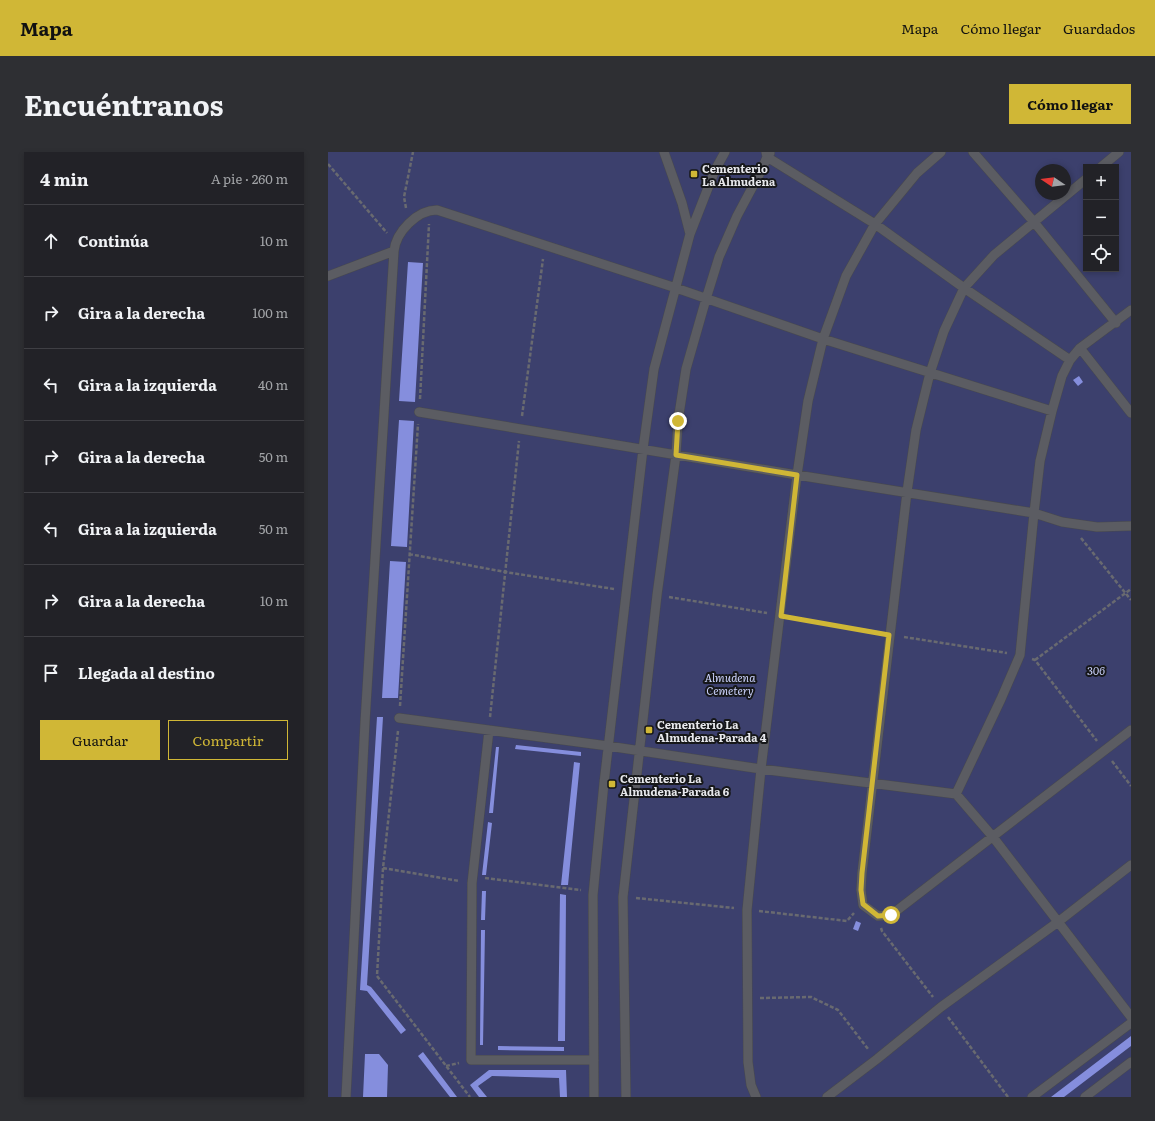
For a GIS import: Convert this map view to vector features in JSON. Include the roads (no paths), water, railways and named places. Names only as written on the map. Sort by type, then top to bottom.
[{"type":"lane","points":[[664,152],[682,203],[690,234]]},
{"type":"lane","points":[[594,1097],[593,895],[608,746],[643,449],[654,369],[690,234],[715,170],[725,152]]},
{"type":"lane","points":[[756,1097],[751,1085],[748,1062],[747,910],[761,769],[781,616],[797,475],[808,401],[823,339],[846,276],[875,224],[917,173],[941,152]]},
{"type":"lane","points":[[973,152],[1034,222],[1116,323]]},
{"type":"lane","points":[[1105,164],[1119,152]]},
{"type":"lane","points":[[626,1097],[624,897],[657,596],[676,455],[678,421],[686,369],[719,257],[737,216],[761,171],[768,154],[875,224],[964,288],[1070,360]]},
{"type":"lane","points":[[1083,181],[994,255],[964,288],[944,331],[930,373],[916,430],[907,492],[862,873],[861,890],[863,904],[878,916],[891,915],[1131,730]]},
{"type":"lane","points":[[346,1097],[365,722],[394,247],[411,220],[430,210],[436,210],[545,244],[823,339],[1052,411]]},
{"type":"lane","points":[[328,276],[394,247]]},
{"type":"lane","points":[[956,794],[1020,655],[1040,461],[1062,376],[1070,360],[1080,348],[1116,323],[1131,310]]},
{"type":"lane","points":[[1080,348],[1131,413]]},
{"type":"lane","points":[[419,412],[1034,513],[1062,522],[1097,526],[1131,526]]},
{"type":"lane","points":[[399,718],[608,746],[761,769],[956,794],[993,837],[1131,1017]]},
{"type":"lane","points":[[489,730],[472,883],[471,1060],[594,1060]]},
{"type":"lane","points":[[827,1097],[877,1060],[941,1007],[1058,922],[1131,865]]},
{"type":"lane","points":[[1032,1097],[1131,1023]]},
{"type":"lane","points":[[1085,1097],[1131,1062]]},
{"type":"place","name":"Cementerio La Almudena","points":[[694,174]]},
{"type":"place","name":"Cementerio La Almudena-Parada 4","points":[[649,730]]},
{"type":"place","name":"Cementerio La Almudena-Parada 6","points":[[612,784]]},
{"type":"park label","name":"306","points":[[1096,670]]},
{"type":"park label","name":"Almudena Cemetery","points":[[730,683]]}]
